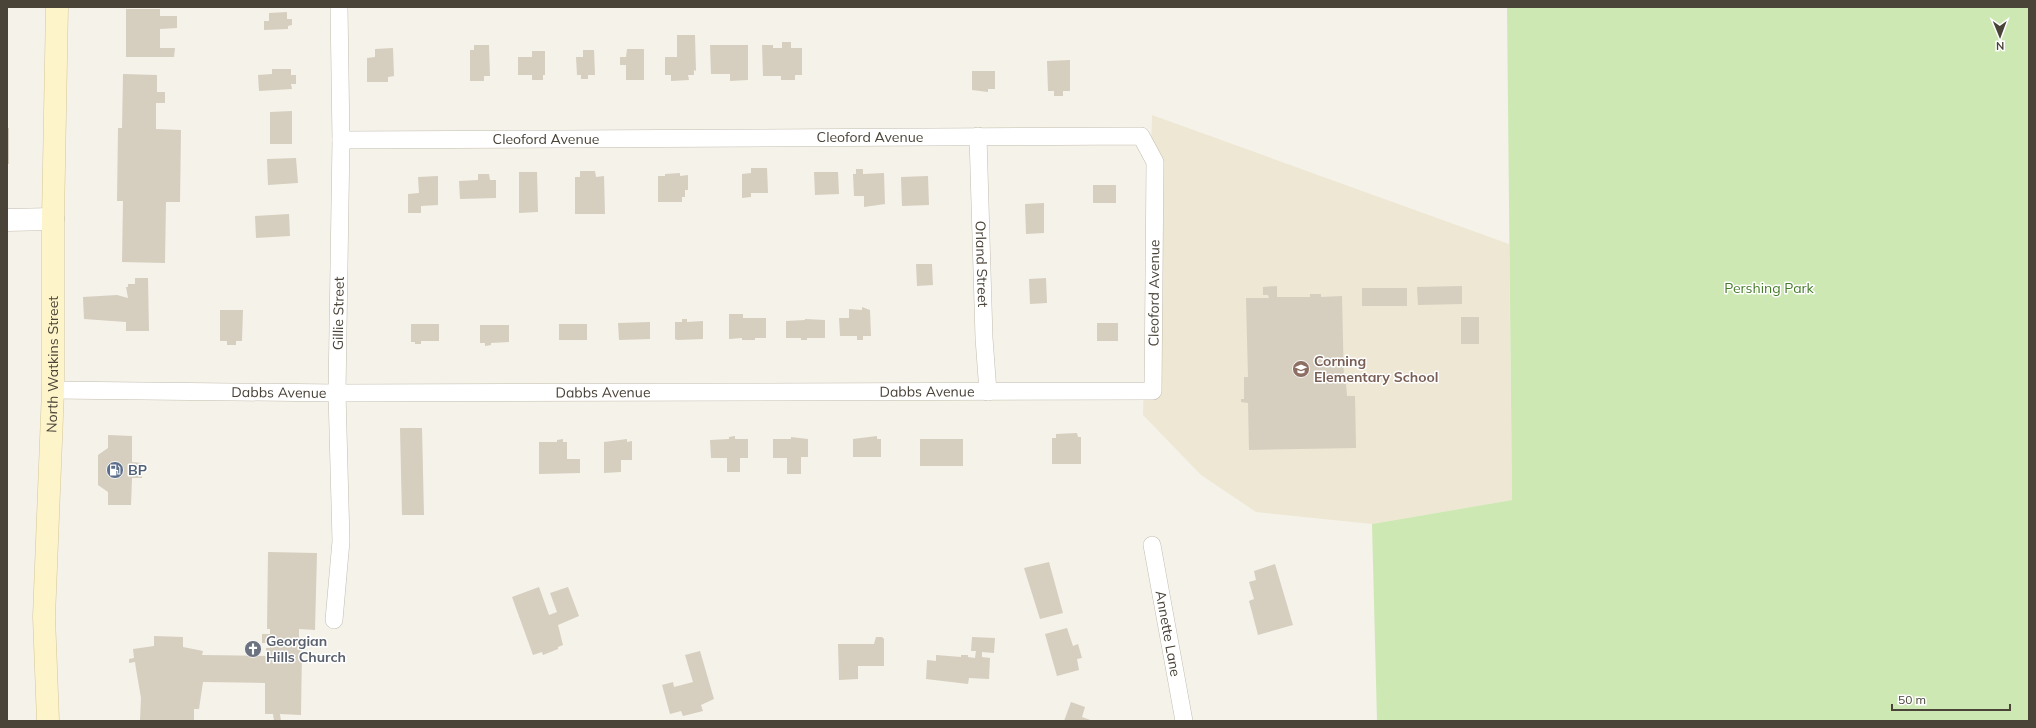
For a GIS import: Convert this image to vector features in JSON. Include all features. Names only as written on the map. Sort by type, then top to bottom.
[{"type":"main road","name":"North Watkins Street","points":[[48,721],[44,617],[53,390],[53,220],[57,7]]},
{"type":"street","name":"Gillie Street","points":[[334,620],[341,541],[337,392],[341,140],[339,7]]},
{"type":"street","name":"Orland Street","points":[[978,136],[984,331],[988,392]]},
{"type":"street","name":"Cleoford Avenue","points":[[341,140],[1141,136],[1155,162],[1153,391]]},
{"type":"street","points":[[7,220],[53,220]]},
{"type":"street","name":"Dabbs Avenue","points":[[53,390],[337,392],[1153,391]]},
{"type":"street","name":"Annette Lane","points":[[1152,545],[1184,721]]},
{"type":"shaded area","points":[[1152,115],[1509,244],[1512,500],[1372,524],[1256,512],[1201,475],[1143,415]]},
{"type":"green space","name":"Pershing Park","points":[[1507,7],[2029,7],[2029,721],[1377,721],[1372,524],[1512,500]]},
{"type":"building","points":[[126,9],[160,9],[160,16],[177,16],[177,28],[160,29],[160,48],[175,48],[174,57],[126,57]]},
{"type":"building","points":[[287,12],[287,19],[292,19],[292,25],[288,26],[288,29],[264,30],[264,21],[269,21],[269,13]]},
{"type":"building","points":[[677,35],[695,35],[696,71],[694,70],[694,75],[688,75],[689,80],[671,81],[671,75],[665,75],[665,57],[677,57]]},
{"type":"building","points":[[782,42],[791,42],[791,48],[802,48],[802,75],[795,75],[795,80],[781,80],[781,76],[763,76],[762,45],[773,45],[773,48],[782,48]]},
{"type":"building","points":[[474,45],[489,45],[490,76],[484,76],[484,81],[470,81],[470,50],[474,50]]},
{"type":"building","points":[[710,45],[748,45],[748,80],[730,81],[730,74],[711,74]]},
{"type":"building","points":[[393,48],[394,76],[388,77],[388,82],[367,82],[367,58],[375,57],[375,49]]},
{"type":"building","points":[[627,49],[644,49],[644,80],[626,80],[626,65],[620,65],[620,57],[626,57]]},
{"type":"building","points":[[583,50],[594,50],[595,75],[588,75],[588,79],[581,79],[581,75],[577,75],[576,57],[583,57]]},
{"type":"building","points":[[532,51],[545,51],[545,75],[543,75],[543,80],[532,80],[532,75],[518,75],[518,57],[532,57]]},
{"type":"building","points":[[1070,60],[1070,91],[1063,91],[1063,96],[1054,96],[1054,91],[1048,91],[1047,61]]},
{"type":"building","points":[[272,69],[291,69],[291,75],[296,75],[296,84],[291,84],[292,89],[259,91],[258,75],[272,74]]},
{"type":"building","points":[[972,71],[995,71],[995,89],[988,89],[988,92],[972,90]]},
{"type":"building","points":[[123,74],[157,75],[157,92],[165,92],[165,103],[156,103],[156,129],[181,130],[180,202],[166,202],[165,263],[122,262],[123,201],[117,201],[118,128],[122,128]]},
{"type":"building","points":[[292,111],[292,144],[270,144],[270,112]]},
{"type":"building","points":[[7,128],[9,128],[9,164],[7,164]]},
{"type":"building","points":[[296,158],[298,183],[268,185],[267,159]]},
{"type":"building","points":[[751,168],[767,168],[768,193],[751,193],[751,197],[742,198],[742,174],[751,173]]},
{"type":"building","points":[[856,169],[863,169],[863,174],[884,173],[885,204],[864,207],[864,196],[854,196],[853,174],[856,174]]},
{"type":"building","points":[[580,171],[595,171],[596,177],[604,176],[605,214],[575,214],[575,177],[580,177]]},
{"type":"building","points":[[519,172],[537,172],[538,212],[519,213]]},
{"type":"building","points":[[814,172],[838,172],[839,194],[815,195]]},
{"type":"building","points":[[680,173],[680,176],[688,175],[688,190],[685,190],[685,197],[682,197],[682,202],[658,202],[658,176]]},
{"type":"building","points":[[478,174],[489,174],[490,180],[496,180],[496,198],[460,199],[459,181],[478,180]]},
{"type":"building","points":[[438,176],[438,205],[421,206],[421,213],[408,213],[408,194],[419,193],[418,177]]},
{"type":"building","points":[[928,176],[929,205],[902,206],[901,177]]},
{"type":"building","points":[[1093,185],[1116,185],[1116,203],[1093,203]]},
{"type":"building","points":[[1044,203],[1044,233],[1026,234],[1025,204]]},
{"type":"building","points":[[289,214],[290,236],[256,238],[255,216]]},
{"type":"building","points":[[916,264],[932,264],[933,285],[917,286]]},
{"type":"building","points":[[135,278],[148,278],[149,331],[126,331],[126,322],[84,319],[83,297],[117,295],[128,298],[126,287],[128,287],[128,284],[135,284]]},
{"type":"building","points":[[1046,278],[1047,303],[1030,304],[1029,279]]},
{"type":"building","points":[[1277,286],[1277,297],[1310,297],[1310,294],[1321,294],[1321,297],[1342,296],[1344,384],[1346,384],[1347,396],[1355,396],[1356,448],[1249,450],[1248,403],[1241,402],[1241,399],[1244,399],[1244,377],[1248,377],[1246,298],[1269,298],[1268,295],[1263,295],[1263,287]]},
{"type":"building","points":[[1462,286],[1462,304],[1418,305],[1417,287]]},
{"type":"building","points":[[1362,288],[1407,288],[1407,306],[1362,306]]},
{"type":"building","points":[[862,307],[870,310],[871,336],[863,336],[863,340],[857,340],[857,336],[840,336],[839,318],[849,318],[849,309],[862,310]]},
{"type":"building","points":[[220,310],[243,310],[242,341],[236,341],[236,345],[227,345],[227,341],[220,341]]},
{"type":"building","points":[[729,314],[743,314],[743,318],[766,318],[766,338],[755,338],[755,340],[742,340],[742,338],[729,339]]},
{"type":"building","points":[[1461,317],[1479,317],[1479,344],[1461,344]]},
{"type":"building","points":[[682,319],[687,319],[687,322],[703,321],[703,339],[675,339],[675,322],[682,322]]},
{"type":"building","points":[[805,319],[825,320],[825,338],[807,338],[807,340],[801,340],[801,338],[786,338],[786,321]]},
{"type":"building","points":[[650,322],[650,339],[619,340],[618,323]]},
{"type":"building","points":[[1097,323],[1118,323],[1118,341],[1097,341]]},
{"type":"building","points":[[411,324],[439,324],[439,341],[421,341],[421,344],[411,342]]},
{"type":"building","points":[[559,324],[587,324],[587,340],[559,340]]},
{"type":"building","points":[[480,325],[509,325],[509,342],[491,343],[491,345],[485,346],[485,343],[480,343]]},
{"type":"building","points":[[400,428],[422,428],[424,515],[402,515]]},
{"type":"building","points":[[1077,433],[1078,437],[1081,437],[1081,464],[1052,464],[1052,438],[1056,438],[1056,434]]},
{"type":"building","name":"BP","points":[[108,435],[132,436],[132,462],[142,463],[142,478],[132,478],[131,505],[108,505],[108,492],[98,485],[98,455],[108,448]]},
{"type":"building","points":[[735,436],[735,439],[748,439],[748,458],[740,458],[740,472],[727,472],[727,458],[711,458],[710,440],[729,439],[729,437]]},
{"type":"building","points":[[877,436],[877,439],[881,439],[881,457],[853,457],[853,439]]},
{"type":"building","points":[[791,437],[808,439],[808,457],[801,457],[801,474],[787,474],[787,458],[773,458],[773,439],[791,439]]},
{"type":"building","points":[[563,439],[563,442],[567,442],[567,459],[580,459],[580,473],[539,474],[539,442],[557,442],[557,440]]},
{"type":"building","points":[[627,439],[627,442],[632,441],[632,460],[621,460],[621,472],[604,473],[604,442]]},
{"type":"building","points":[[920,439],[963,439],[963,466],[920,466]]},
{"type":"building","points":[[268,552],[317,553],[315,630],[299,629],[299,649],[302,649],[301,715],[280,714],[281,721],[274,721],[273,714],[265,714],[265,683],[203,682],[199,709],[194,709],[194,721],[140,720],[141,698],[135,662],[129,663],[129,659],[134,658],[133,649],[154,646],[154,636],[183,637],[183,647],[203,651],[202,655],[266,656],[266,648],[270,648],[270,643],[262,643],[262,634],[270,634],[270,629],[267,629]]},
{"type":"building","points":[[1049,562],[1063,613],[1040,619],[1024,568]]},
{"type":"building","points":[[1275,564],[1293,625],[1258,635],[1249,601],[1254,599],[1249,582],[1256,580],[1254,571]]},
{"type":"building","points":[[539,587],[549,615],[557,612],[550,593],[568,587],[579,616],[558,625],[563,645],[558,647],[558,649],[543,655],[542,652],[533,655],[512,597]]},
{"type":"building","points":[[1067,628],[1073,646],[1078,644],[1082,658],[1077,659],[1079,670],[1057,676],[1045,634]]},
{"type":"building","points":[[876,637],[882,637],[884,639],[884,666],[858,666],[858,679],[839,680],[838,644],[874,644]]},
{"type":"building","points":[[972,637],[995,638],[994,653],[982,652],[982,657],[990,658],[989,679],[969,678],[968,684],[926,679],[927,660],[936,661],[936,655],[961,657],[961,655],[968,655],[968,657],[975,658],[976,651],[971,651]]},
{"type":"building","points":[[700,651],[714,699],[701,705],[703,711],[683,716],[681,711],[670,714],[662,685],[673,682],[674,687],[693,682],[685,655]]},
{"type":"building","points":[[1071,702],[1085,707],[1082,717],[1093,721],[1064,721]]},
{"type":"place","name":"Corning Elementary School","points":[[1301,369]]},
{"type":"place","name":"BP","points":[[115,470]]},
{"type":"place","name":"Georgian Hills Church","points":[[253,649]]}]
